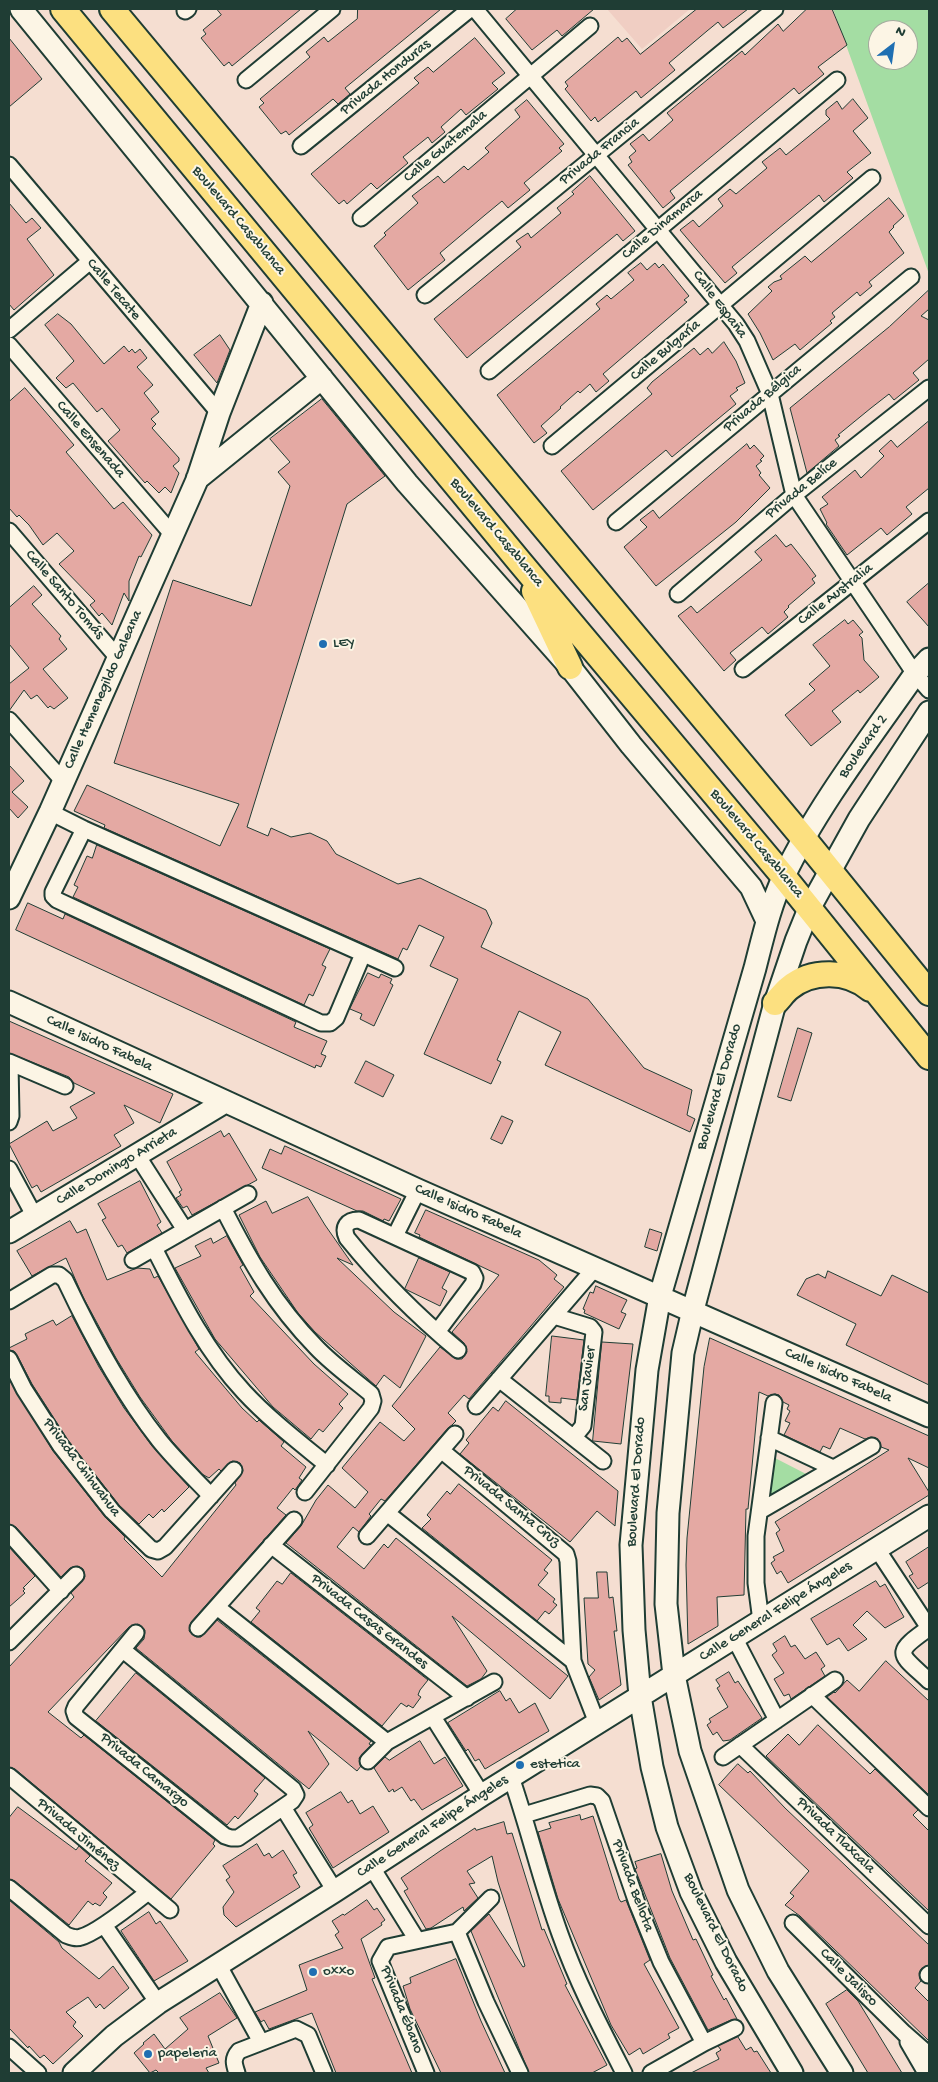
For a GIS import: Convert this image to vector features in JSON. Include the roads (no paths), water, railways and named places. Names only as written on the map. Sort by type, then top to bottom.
[{"type":"main road","points":[[21,9],[262,302],[407,483],[570,667],[631,745],[751,887],[767,921]]},
{"type":"main road","name":"Boulevard Casablanca","points":[[63,9],[519,561],[784,877],[929,1057]]},
{"type":"main road","points":[[112,9],[804,840],[929,993]]},
{"type":"main road","name":"Calle Hemenegildo Galeana","points":[[9,898],[64,782],[197,480],[219,413],[262,302]]},
{"type":"main road","name":"Calle Hemenegildo Galeana","points":[[197,480],[322,378]]},
{"type":"main road","points":[[519,561],[570,667]]},
{"type":"main road","name":"Boulevard 2","points":[[784,877],[831,795],[922,666]]},
{"type":"main road","points":[[830,872],[859,820],[929,712]]},
{"type":"main road","name":"Boulevard El Dorado","points":[[830,872],[809,909],[796,941],[776,1003],[692,1310],[683,1353],[668,1512],[666,1604],[674,1675],[690,1751],[738,1890],[778,1971],[842,2073]]},
{"type":"main road","name":"Boulevard El Dorado","points":[[784,877],[767,921],[660,1296],[647,1370],[631,1544],[634,1630],[640,1696],[652,1767],[667,1827],[692,1892],[726,1962],[792,2073]]},
{"type":"main road","points":[[776,1003],[789,988],[806,978],[825,974],[845,976],[864,983],[879,996]]},
{"type":"main road","name":"Calle Isidro Fabela","points":[[9,1002],[418,1190],[929,1416]]},
{"type":"main road","name":"Calle Domingo Arrieta","points":[[9,1232],[225,1102]]},
{"type":"main road","name":"Calle General Felipe Ángeles","points":[[74,2073],[114,2036],[158,2002],[335,1891],[510,1777],[735,1639],[929,1516]]},
{"type":"street","points":[[246,80],[332,9]]},
{"type":"street","name":"Privada Honduras","points":[[302,146],[470,9]]},
{"type":"street","name":"Calle España","points":[[475,9],[721,305],[747,341],[770,394],[794,495],[852,582],[922,666],[929,690]]},
{"type":"street","name":"Privada Francia","points":[[425,295],[775,9]]},
{"type":"street","name":"Calle Guatemala","points":[[361,218],[590,26]]},
{"type":"street","name":"Calle Dinamarca","points":[[489,371],[837,80]]},
{"type":"street","name":"Calle Tecate","points":[[9,165],[89,262],[219,413]]},
{"type":"street","name":"Calle Bulgaría","points":[[552,446],[872,178]]},
{"type":"street","points":[[9,330],[89,262]]},
{"type":"street","name":"Privada Bélgica","points":[[616,522],[911,277]]},
{"type":"street","name":"Calle Ensenada","points":[[9,345],[172,534]]},
{"type":"street","name":"Privada Belíce","points":[[678,594],[794,495],[929,388]]},
{"type":"street","name":"Calle Australia","points":[[743,669],[852,582],[928,525]]},
{"type":"street","name":"Calle Santo Tomás","points":[[9,531],[118,658]]},
{"type":"street","points":[[9,720],[64,782]]},
{"type":"street","points":[[50,812],[395,968]]},
{"type":"street","points":[[84,829],[53,892],[53,896],[321,1023],[330,1023],[336,1018],[364,954]]},
{"type":"street","points":[[9,1122],[11,1116],[9,1062],[65,1086]]},
{"type":"street","points":[[137,1156],[185,1230]]},
{"type":"street","points":[[9,1169],[35,1217]]},
{"type":"street","points":[[395,1236],[418,1190]]},
{"type":"street","points":[[133,1260],[248,1194]]},
{"type":"street","points":[[222,1208],[255,1269],[284,1311],[317,1348],[371,1394],[373,1401],[371,1408],[305,1492]]},
{"type":"street","points":[[436,1332],[473,1284],[475,1278],[472,1272],[359,1220],[351,1220],[346,1225],[344,1231],[347,1238],[379,1277],[436,1332],[458,1350]]},
{"type":"street","points":[[154,1248],[186,1310],[219,1362],[244,1393],[327,1465]]},
{"type":"street","points":[[476,1406],[594,1269]]},
{"type":"street","points":[[11,1294],[52,1275],[59,1275],[65,1280],[91,1334],[124,1389],[159,1440],[211,1496]]},
{"type":"street","name":"San Javier","points":[[554,1316],[590,1327],[594,1332],[583,1426],[574,1437]]},
{"type":"street","name":"Privada Chihuahua","points":[[9,1360],[24,1389],[60,1445],[112,1511],[151,1549],[158,1551],[165,1547],[234,1470]]},
{"type":"street","name":"San Javier","points":[[499,1379],[603,1461]]},
{"type":"street","points":[[762,1621],[754,1560],[774,1403]]},
{"type":"street","points":[[367,1536],[455,1434]]},
{"type":"street","points":[[770,1438],[833,1468]]},
{"type":"street","points":[[760,1511],[872,1446]]},
{"type":"street","name":"Privada Santa Cruz","points":[[441,1450],[566,1554],[568,1561],[573,1662],[597,1723]]},
{"type":"street","name":"Privada Santa Cruz","points":[[387,1513],[573,1662]]},
{"type":"street","points":[[198,1628],[294,1520]]},
{"type":"street","points":[[9,1533],[61,1592]]},
{"type":"street","name":"Privada Casas Grandes","points":[[271,1545],[467,1698]]},
{"type":"street","points":[[877,1549],[929,1628],[905,1646],[903,1652],[905,1659],[929,1681]]},
{"type":"street","points":[[9,1642],[76,1575]]},
{"type":"street","points":[[217,1607],[387,1742]]},
{"type":"street","name":"Privada Camargo","points":[[136,1633],[76,1706],[74,1711],[76,1717],[225,1836],[238,1838],[284,1809]]},
{"type":"street","points":[[735,1639],[777,1720]]},
{"type":"street","points":[[122,1650],[294,1789],[296,1795],[284,1809],[335,1891]]},
{"type":"street","points":[[723,1757],[835,1680]]},
{"type":"street","points":[[368,1760],[387,1742],[494,1682]]},
{"type":"street","points":[[812,1695],[929,1808]]},
{"type":"street","points":[[433,1717],[482,1795]]},
{"type":"street","name":"Privada Tlaxcala","points":[[740,1745],[929,1926]]},
{"type":"street","name":"Privada Jiménez","points":[[9,1776],[170,1910]]},
{"type":"street","points":[[510,1777],[524,1815],[545,1891],[560,1936],[581,1987],[624,2073]]},
{"type":"street","name":"Privada Bellota","points":[[524,1815],[590,1795],[597,1796],[602,1801],[637,1904],[658,1954],[704,2042]]},
{"type":"street","points":[[371,1866],[416,1940]]},
{"type":"street","points":[[9,1888],[66,1935],[73,1938],[82,1937],[104,1925],[148,1893]]},
{"type":"street","points":[[490,1898],[457,1932],[486,2002],[520,2073]]},
{"type":"street","name":"Calle Jalisco","points":[[793,1923],[904,2033],[929,2054]]},
{"type":"street","points":[[104,1925],[158,2002]]},
{"type":"street","name":"Privada Ébano","points":[[426,2073],[380,1961],[388,1947],[457,1932]]},
{"type":"street","points":[[218,1964],[261,2042]]},
{"type":"street","points":[[651,2073],[704,2042],[735,2028]]},
{"type":"street","points":[[237,2073],[233,2063],[234,2057],[239,2051],[296,2029],[308,2035],[324,2073]]},
{"type":"street","name":"Calle Jalisco","points":[[904,2033],[926,2073]]},
{"type":"street","points":[[9,2047],[38,2073]]},
{"type":"place","name":"LEY","points":[[323,644]]},
{"type":"place","name":"estetica","points":[[520,1765]]},
{"type":"place","name":"oxxo","points":[[313,1972]]},
{"type":"place","name":"papeleria","points":[[148,2054]]}]
